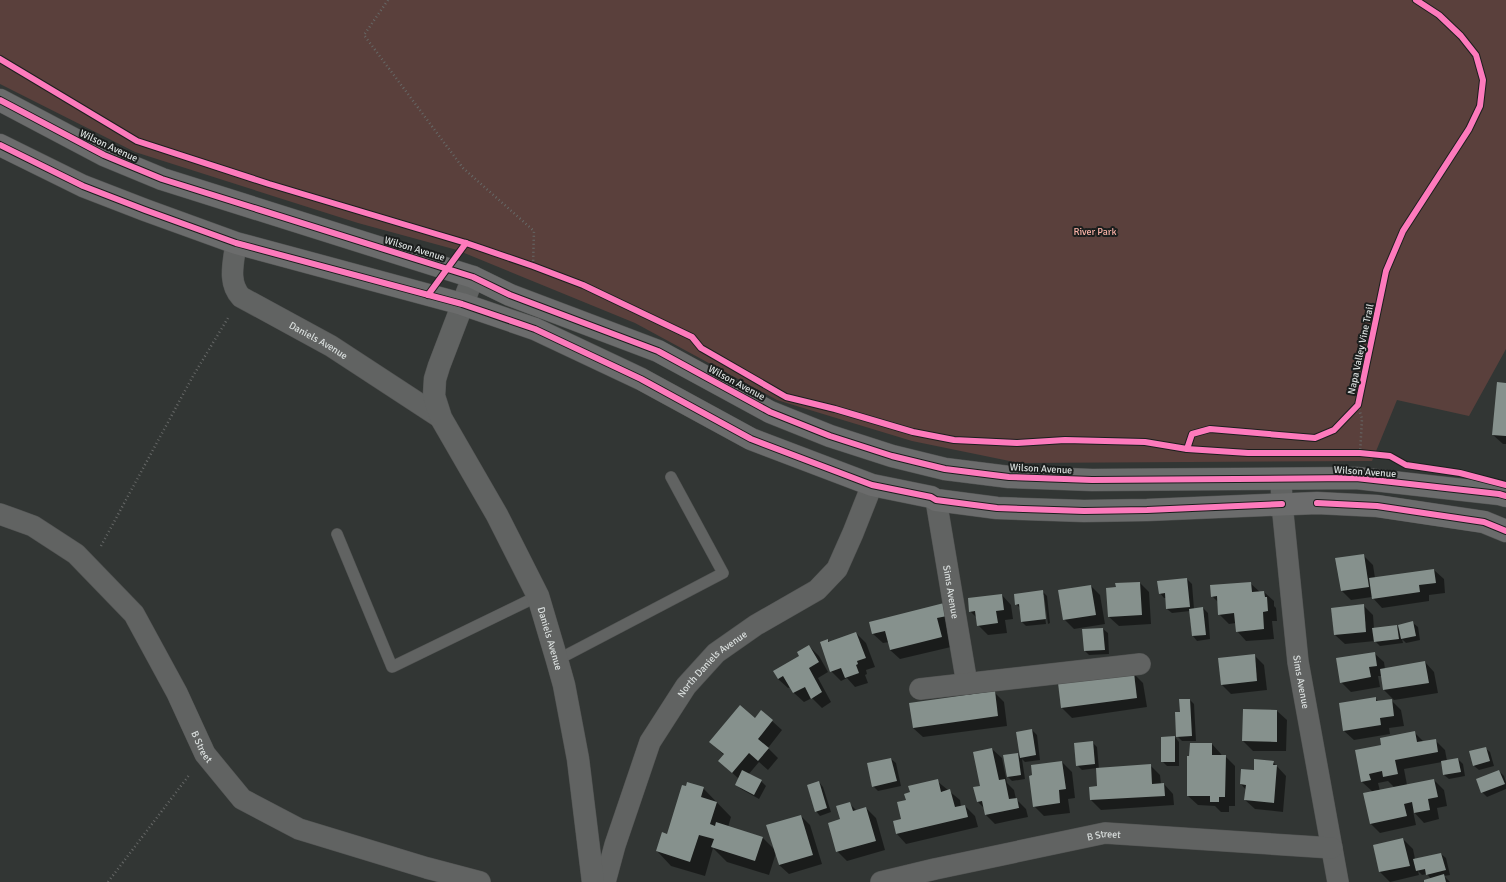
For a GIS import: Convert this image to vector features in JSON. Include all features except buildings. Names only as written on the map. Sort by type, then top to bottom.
[{"type":"main road","name":"Wilson Avenue","points":[[0,100],[104,155],[162,179],[473,277],[510,295],[658,351],[777,414],[830,436],[945,469],[1016,477],[1092,480],[1356,478],[1506,496]]},
{"type":"main road","points":[[0,145],[82,186],[236,243],[462,304],[535,329],[642,379],[751,439],[872,485],[931,497],[936,500],[997,508],[1084,511],[1147,510],[1317,502],[1377,506],[1484,522],[1506,531]]},
{"type":"street","points":[[236,243],[232,282],[235,291],[241,297]]},
{"type":"street","name":"Daniels Avenue","points":[[473,277],[435,379],[434,396],[441,418],[497,515],[538,596],[564,685],[578,758],[593,882]]},
{"type":"street","name":"Daniels Avenue","points":[[241,297],[331,346],[441,418]]},
{"type":"street","name":"Sims Avenue","points":[[1281,479],[1282,504],[1298,662],[1338,882]]},
{"type":"street","name":"North Daniels Avenue","points":[[605,882],[615,845],[650,742],[686,686],[716,653],[756,625],[817,590],[837,569],[872,485]]},
{"type":"street","name":"Sims Avenue","points":[[936,500],[967,684]]},
{"type":"street","name":"B Street","points":[[0,514],[33,526],[76,554],[134,614],[177,693],[205,754],[242,799],[299,829],[427,868],[480,882]]},
{"type":"street","points":[[920,689],[1140,664]]},
{"type":"street","name":"B Street","points":[[881,882],[1105,833],[1332,848]]},
{"type":"lane","points":[[557,660],[724,573],[671,477]]},
{"type":"lane","points":[[337,534],[392,667],[538,596]]},
{"type":"path","points":[[388,0],[364,35],[463,168],[534,231],[534,266]]},
{"type":"path","points":[[526,263],[540,268]]},
{"type":"path","points":[[90,568],[193,376],[241,297]]},
{"type":"path","points":[[1356,478],[1360,454],[1362,419],[1358,405]]},
{"type":"path","points":[[1352,454],[1367,454]]},
{"type":"path","points":[[108,882],[205,754]]},
{"type":"green space","name":"River Park","points":[[0,0],[1506,0],[1506,349],[1469,416],[1397,400],[1372,461],[1019,463],[912,441],[777,400],[635,323],[457,250],[358,223],[135,152],[0,84]]},
{"type":"cycle path","name":"Napa Valley Vine Trail","points":[[1187,449],[1192,434],[1210,429],[1315,438],[1334,430],[1358,405],[1386,271],[1403,231],[1469,129],[1480,106],[1483,80],[1476,55],[1461,36],[1439,15],[1416,0]]},
{"type":"cycle path","points":[[0,59],[137,141],[269,184],[466,243],[583,285],[692,337],[701,348],[786,397],[835,409],[913,432],[954,440],[1017,443],[1065,440],[1145,442],[1187,449],[1248,453],[1360,453],[1390,456],[1406,465],[1460,473],[1506,485]]},
{"type":"cycle path","points":[[0,100],[104,155],[162,179],[473,277],[510,295],[658,351],[770,412],[830,436],[892,456],[945,469],[1009,477],[1092,480],[1356,478],[1506,496]]},
{"type":"cycle path","points":[[0,145],[83,186],[236,243],[462,304],[535,329],[641,379],[751,439],[872,485],[931,497],[936,500],[997,508],[1084,511],[1147,510],[1282,504]]},
{"type":"cycle path","points":[[428,295],[466,243]]},
{"type":"cycle path","points":[[1317,503],[1377,506],[1484,522],[1506,531]]}]
